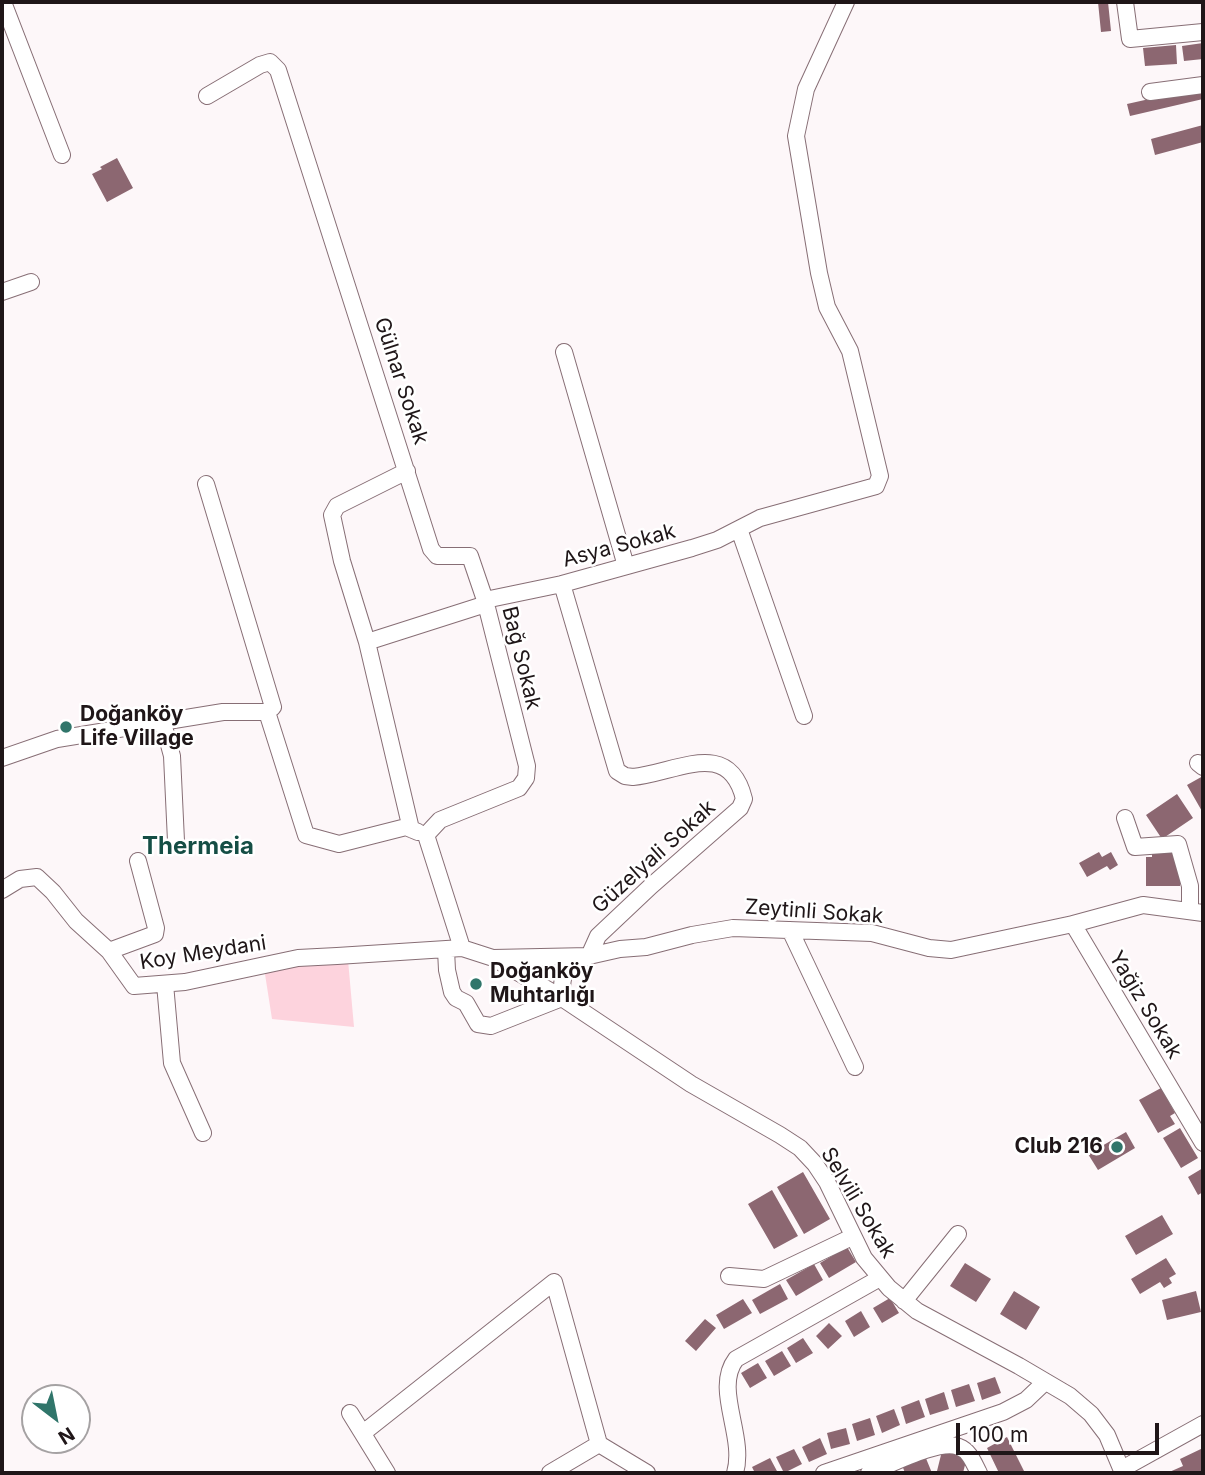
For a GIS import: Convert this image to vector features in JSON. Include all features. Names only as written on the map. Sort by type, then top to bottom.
[{"type":"street","points":[[3,2],[62,155]]},
{"type":"street","name":"Asya Sokak","points":[[367,642],[486,602],[705,544],[760,519],[876,486],[880,476],[850,351],[827,307],[819,273],[796,136],[806,89],[846,2]]},
{"type":"street","points":[[1125,2],[1130,39],[1203,32]]},
{"type":"street","name":"Gülnar Sokak","points":[[206,96],[260,65],[270,62],[278,70],[407,471],[337,506],[332,515],[342,561],[454,949],[447,970],[452,992],[456,998],[466,1003],[478,1024],[491,1026],[562,998]]},
{"type":"street","points":[[1150,92],[1203,85]]},
{"type":"street","points":[[2,292],[30,282]]},
{"type":"street","points":[[564,352],[626,566]]},
{"type":"street","name":"Bağ Sokak","points":[[407,471],[431,549],[437,556],[470,556],[486,602],[527,766],[526,778],[519,788],[440,820],[419,832]]},
{"type":"street","points":[[2,758],[57,739],[223,712],[267,712],[273,707],[206,484]]},
{"type":"street","points":[[739,529],[804,716]]},
{"type":"street","name":"Güzelyali Sokak","points":[[562,584],[617,771],[634,778],[691,764],[721,765],[737,778],[744,799],[740,808],[598,936],[589,956]]},
{"type":"street","points":[[267,712],[306,835],[339,844],[406,827],[419,832]]},
{"type":"street","points":[[163,723],[173,756],[176,841]]},
{"type":"street","points":[[1125,818],[1135,848],[1178,844],[1197,912]]},
{"type":"street","points":[[109,951],[155,934],[156,928],[138,861]]},
{"type":"street","name":"Koy Meydani","points":[[2,890],[20,879],[37,877],[76,921],[109,951],[134,986],[165,984],[298,958],[454,949]]},
{"type":"street","name":"Zeytinli Sokak","points":[[454,949],[493,958],[589,956],[733,928],[872,933],[929,948],[951,950],[1073,924],[1143,905],[1197,912]]},
{"type":"street","name":"Yağiz Sokak","points":[[1073,924],[1203,1143]]},
{"type":"street","points":[[790,930],[855,1067]]},
{"type":"street","points":[[562,998],[561,979],[569,965],[589,956]]},
{"type":"street","name":"Selvili Sokak","points":[[493,958],[562,998],[691,1084],[800,1149],[815,1164],[827,1182],[852,1237],[880,1278],[917,1311],[1070,1396],[1091,1414],[1107,1435],[1123,1471]]},
{"type":"street","points":[[165,984],[172,1063],[203,1133]]},
{"type":"street","points":[[904,1301],[958,1234]]},
{"type":"street","points":[[729,1276],[764,1279],[852,1237]]},
{"type":"street","points":[[735,1473],[738,1464],[736,1433],[727,1390],[727,1370],[736,1359],[880,1278]]},
{"type":"street","points":[[363,1433],[554,1282],[598,1444],[647,1473]]},
{"type":"street","points":[[824,1473],[1003,1412],[1026,1400],[1045,1382]]},
{"type":"street","points":[[350,1413],[387,1473]]},
{"type":"street","points":[[1123,1471],[1203,1424]]},
{"type":"street","points":[[550,1473],[598,1444]]},
{"type":"street","points":[[869,1473],[940,1446],[958,1446],[968,1453],[979,1473]]},
{"type":"shaded area","points":[[348,960],[354,1027],[272,1019],[265,974],[269,967]]},
{"type":"building","points":[[1098,2],[1108,2],[1111,31],[1101,32]]},
{"type":"building","points":[[1203,43],[1203,59],[1184,61],[1182,46]]},
{"type":"building","points":[[1176,45],[1177,64],[1145,66],[1143,48]]},
{"type":"building","points":[[1203,87],[1203,99],[1130,116],[1127,104]]},
{"type":"building","points":[[1203,125],[1203,142],[1155,155],[1151,139]]},
{"type":"building","points":[[117,158],[133,188],[107,202],[92,174]]},
{"type":"building","points":[[1203,776],[1203,813],[1187,785]]},
{"type":"building","points":[[1177,794],[1193,818],[1162,839],[1146,815]]},
{"type":"building","points":[[1152,851],[1180,851],[1180,886],[1146,886],[1146,857],[1152,857]]},
{"type":"building","points":[[1099,852],[1102,857],[1111,852],[1118,865],[1110,870],[1107,866],[1087,877],[1079,863]]},
{"type":"building","points":[[1161,1088],[1175,1113],[1170,1116],[1175,1124],[1158,1133],[1139,1100]]},
{"type":"building","points":[[1180,1128],[1198,1158],[1181,1168],[1163,1138]]},
{"type":"building","points":[[1126,1132],[1135,1148],[1098,1170],[1088,1154]]},
{"type":"building","points":[[1203,1168],[1203,1192],[1198,1195],[1188,1177]]},
{"type":"building","points":[[803,1172],[830,1219],[804,1234],[777,1187]]},
{"type":"building","points":[[772,1190],[798,1236],[774,1249],[748,1204]]},
{"type":"building","points":[[1162,1215],[1173,1234],[1136,1255],[1125,1236]]},
{"type":"building","points":[[847,1247],[856,1262],[829,1278],[820,1263]]},
{"type":"building","points":[[1166,1258],[1176,1274],[1169,1278],[1172,1283],[1164,1288],[1160,1282],[1140,1294],[1131,1279]]},
{"type":"building","points":[[965,1263],[991,1279],[976,1302],[950,1286]]},
{"type":"building","points":[[814,1264],[823,1280],[796,1296],[786,1280]]},
{"type":"building","points":[[780,1284],[788,1299],[760,1314],[752,1300]]},
{"type":"building","points":[[1014,1291],[1040,1307],[1026,1330],[1000,1314]]},
{"type":"building","points":[[1196,1291],[1201,1312],[1167,1320],[1162,1300]]},
{"type":"building","points":[[890,1298],[899,1313],[882,1323],[873,1308]]},
{"type":"building","points":[[743,1299],[752,1313],[724,1329],[716,1315]]},
{"type":"building","points":[[861,1311],[870,1327],[854,1337],[845,1321]]},
{"type":"building","points":[[705,1319],[716,1328],[696,1351],[685,1341]]},
{"type":"building","points":[[829,1323],[842,1336],[828,1349],[816,1336]]},
{"type":"building","points":[[803,1338],[813,1353],[796,1363],[787,1348]]},
{"type":"building","points":[[782,1351],[791,1366],[774,1376],[765,1361]]},
{"type":"building","points":[[758,1363],[767,1378],[750,1388],[741,1373]]},
{"type":"building","points":[[995,1377],[1001,1393],[982,1400],[977,1383]]},
{"type":"building","points":[[969,1384],[975,1401],[956,1407],[951,1390]]},
{"type":"building","points":[[944,1392],[949,1409],[930,1415],[925,1399]]},
{"type":"building","points":[[919,1400],[925,1417],[906,1424],[901,1407]]},
{"type":"building","points":[[894,1409],[900,1425],[882,1433],[876,1416]]},
{"type":"building","points":[[870,1418],[875,1435],[857,1441],[852,1424]]},
{"type":"building","points":[[846,1428],[850,1444],[831,1449],[827,1433]]},
{"type":"building","points":[[1007,1437],[1025,1473],[999,1473],[987,1448]]},
{"type":"building","points":[[820,1438],[827,1454],[809,1462],[802,1447]]},
{"type":"building","points":[[943,1447],[968,1453],[963,1473],[937,1471]]},
{"type":"building","points":[[1203,1448],[1203,1473],[1167,1473],[1183,1466],[1180,1459]]},
{"type":"building","points":[[794,1449],[802,1464],[784,1473],[776,1457]]},
{"type":"building","points":[[925,1456],[932,1473],[905,1473],[902,1465]]},
{"type":"building","points":[[770,1458],[778,1473],[755,1473],[752,1467]]},
{"type":"place","name":"Doğanköy Life Village","points":[[66,727]]},
{"type":"place","name":"Doğanköy Muhtarlığı","points":[[476,984]]},
{"type":"place","name":"Club 216","points":[[1117,1147]]},
{"type":"district","name":"Thermeia","points":[[198,847]]}]
